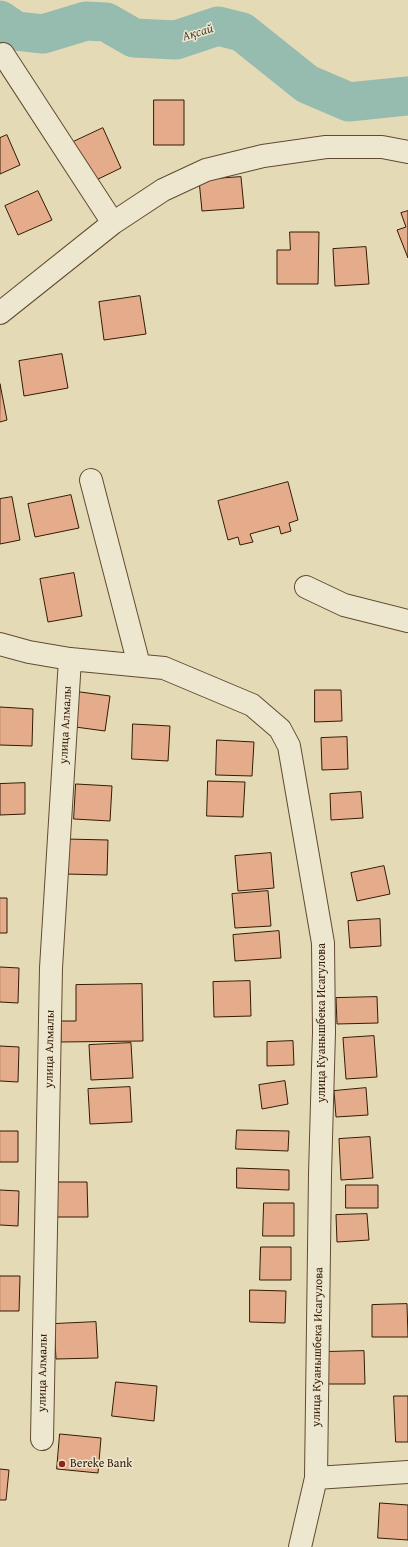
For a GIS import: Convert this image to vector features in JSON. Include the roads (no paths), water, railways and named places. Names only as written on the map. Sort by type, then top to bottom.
[{"type":"street","points":[[4,54],[113,223]]},
{"type":"street","points":[[0,313],[113,223],[163,190],[206,170],[263,156],[326,148],[382,148],[408,152]]},
{"type":"street","points":[[91,480],[139,666]]},
{"type":"street","points":[[306,587],[344,605],[408,621]]},
{"type":"street","name":"улица Куанышбека Исагулова","points":[[0,644],[29,652],[70,659],[164,668],[252,705],[280,729],[289,746],[323,943],[324,1032],[320,1174],[316,1478],[300,1547]]},
{"type":"street","name":"улица Алмалы","points":[[42,1439],[51,968],[70,659]]},
{"type":"street","points":[[316,1478],[408,1472]]},
{"type":"waterway","name":"Ақсай","points":[[0,20],[16,31],[43,34],[86,21],[106,22],[134,38],[176,40],[218,26],[242,32],[307,84],[349,102],[408,96]]},
{"type":"place","name":"Bereke Bank","points":[[62,1464]]}]
